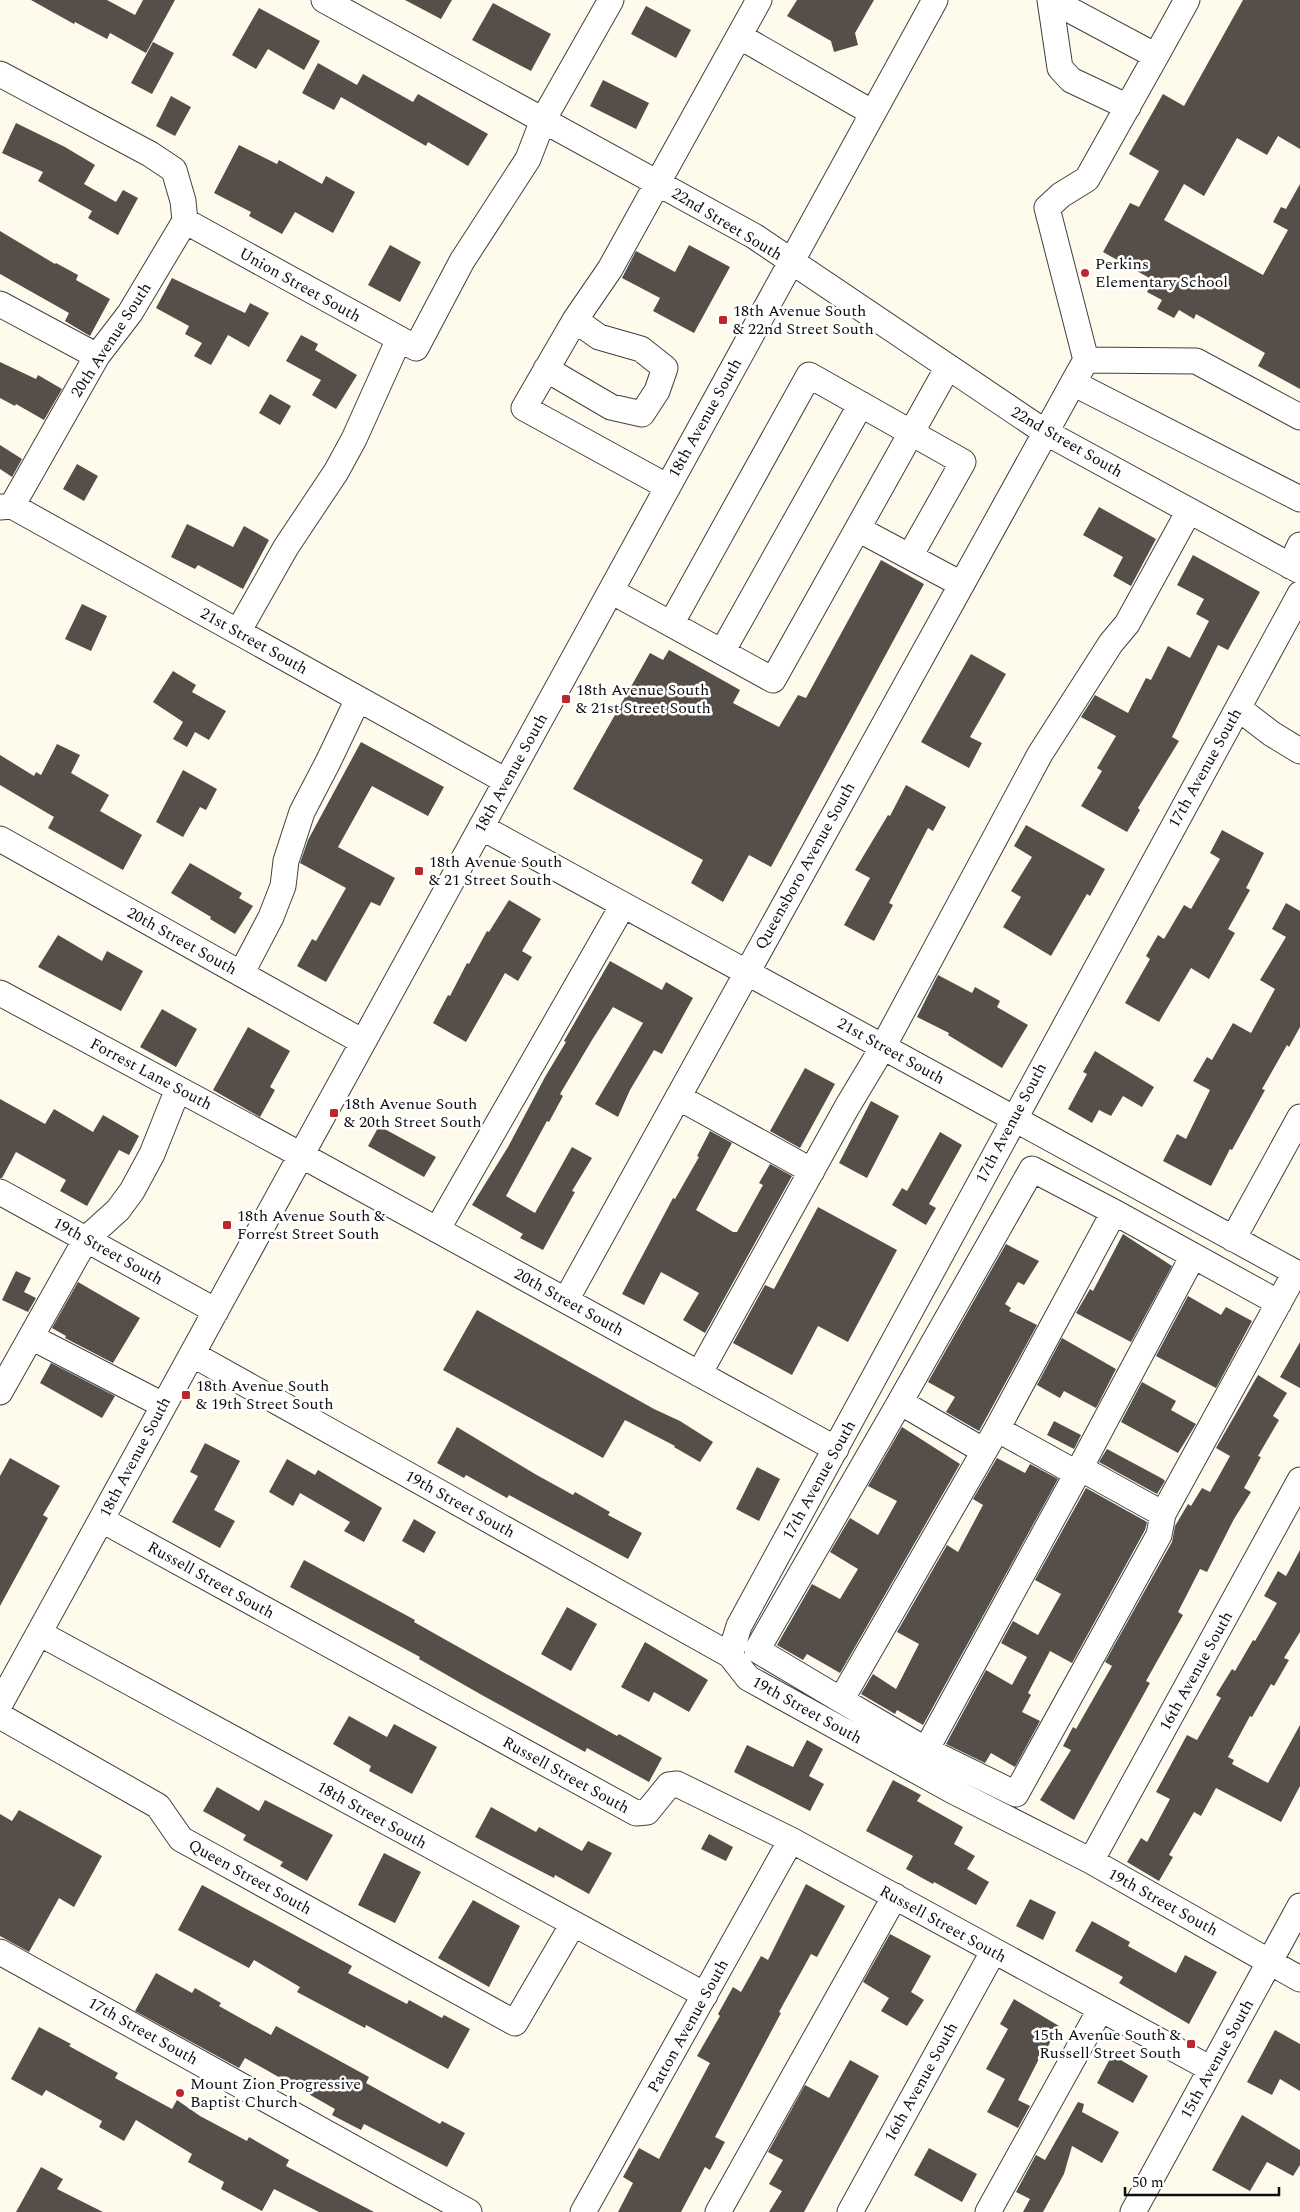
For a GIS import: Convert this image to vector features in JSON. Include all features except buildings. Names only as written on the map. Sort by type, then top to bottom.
[{"type":"street","points":[[238,632],[286,547],[336,472],[407,344],[528,159],[543,120],[611,0]]},
{"type":"street","points":[[668,487],[524,408],[575,320],[610,269],[759,0]]},
{"type":"street","name":"18th Avenue South","points":[[0,1704],[935,0]]},
{"type":"street","points":[[1050,0],[1060,68],[1071,80],[1128,107]]},
{"type":"street","points":[[1060,0],[1070,10],[1156,56]]},
{"type":"street","points":[[1183,1],[1156,56],[1087,179],[1061,195],[1047,208],[1086,360],[1196,361],[1300,417]]},
{"type":"street","name":"22nd Street South","points":[[335,3],[754,236],[1045,432],[1189,510],[1297,561]]},
{"type":"street","points":[[739,36],[873,113]]},
{"type":"street","points":[[0,74],[150,154],[174,170],[183,202],[185,221]]},
{"type":"street","name":"Union Street South","points":[[185,221],[407,344]]},
{"type":"street","name":"20th Avenue South","points":[[6,507],[97,356],[130,313],[185,221]]},
{"type":"street","points":[[0,304],[97,356]]},
{"type":"street","points":[[546,369],[611,407],[642,414],[657,391],[665,368],[641,349],[599,337],[575,320]]},
{"type":"street","name":"Queensboro Avenue South","points":[[566,1300],[1086,360]]},
{"type":"street","points":[[611,591],[772,680],[948,367]]},
{"type":"street","points":[[671,624],[809,375],[963,462],[910,556]]},
{"type":"street","points":[[1073,383],[1300,499]]},
{"type":"street","points":[[722,652],[861,404]]},
{"type":"street","name":"21st Street South","points":[[6,507],[238,632],[506,781]]},
{"type":"street","points":[[699,1374],[883,1047],[1040,754],[1111,643],[1127,624],[1189,510]]},
{"type":"street","points":[[858,528],[961,584]]},
{"type":"street","name":"17th Avenue South","points":[[730,1655],[739,1626],[1013,1118],[1300,594]]},
{"type":"street","points":[[241,974],[271,917],[283,886],[286,861],[302,812],[358,698]]},
{"type":"street","points":[[1238,708],[1272,734],[1300,751]]},
{"type":"street","name":"21st Street South","points":[[481,827],[1298,1274]]},
{"type":"street","name":"20th Street South","points":[[0,839],[363,1042]]},
{"type":"street","points":[[437,1230],[623,905]]},
{"type":"street","name":"Forrest Lane South","points":[[0,993],[302,1155]]},
{"type":"street","points":[[0,1392],[86,1239],[118,1210],[132,1191],[152,1154],[178,1089]]},
{"type":"street","points":[[678,1097],[812,1171]]},
{"type":"street","points":[[1233,1240],[1300,1117]]},
{"type":"street","name":"20th Street South","points":[[302,1155],[836,1449]]},
{"type":"street","points":[[1279,1303],[1032,1169],[757,1650],[926,1750],[1016,1794],[1159,1534],[1163,1514],[1279,1303],[1298,1274]]},
{"type":"street","name":"19th Street South","points":[[0,1192],[216,1311]]},
{"type":"street","points":[[841,1700],[997,1429],[1114,1212]]},
{"type":"street","points":[[926,1750],[1193,1256]]},
{"type":"street","points":[[31,1337],[163,1405]]},
{"type":"street","name":"19th Street South","points":[[192,1354],[730,1655],[748,1678],[953,1791],[1091,1861],[1300,1979]]},
{"type":"street","points":[[900,1402],[984,1451]]},
{"type":"street","points":[[997,1429],[1163,1514]]},
{"type":"street","name":"16th Avenue South","points":[[1091,1861],[1300,1480]]},
{"type":"street","name":"Russell Street South","points":[[102,1520],[636,1813],[647,1812],[669,1785],[677,1784],[792,1840],[993,1952],[1211,2069]]},
{"type":"street","name":"18th Street South","points":[[39,1633],[705,1995]]},
{"type":"street","name":"Queen Street South","points":[[0,1716],[158,1806],[181,1839],[515,2023],[573,1924]]},
{"type":"street","name":"Patton Avenue South","points":[[584,2212],[792,1840]]},
{"type":"street","points":[[718,2212],[895,1896]]},
{"type":"street","name":"15th Avenue South","points":[[1133,2212],[1300,1906]]},
{"type":"street","name":"17th Street South","points":[[0,1952],[455,2209]]},
{"type":"street","name":"16th Avenue South","points":[[850,2212],[993,1952]]},
{"type":"street","points":[[988,2212],[1100,2010]]},
{"type":"place","name":"Perkins Elementary School","points":[[1085,273]]},
{"type":"place","name":"18th Avenue South & 22nd Street South","points":[[723,320]]},
{"type":"place","name":"18th Avenue South & 21st Street South","points":[[566,699]]},
{"type":"place","name":"18th Avenue South & 21 Street South","points":[[419,871]]},
{"type":"place","name":"18th Avenue South & 20th Street South","points":[[334,1113]]},
{"type":"place","name":"18th Avenue South & Forrest Street South","points":[[227,1225]]},
{"type":"place","name":"18th Avenue South & 19th Street South","points":[[186,1395]]},
{"type":"place","name":"15th Avenue South & Russell Street South","points":[[1191,2044]]},
{"type":"place","name":"Mount Zion Progressive Baptist Church","points":[[180,2093]]}]
